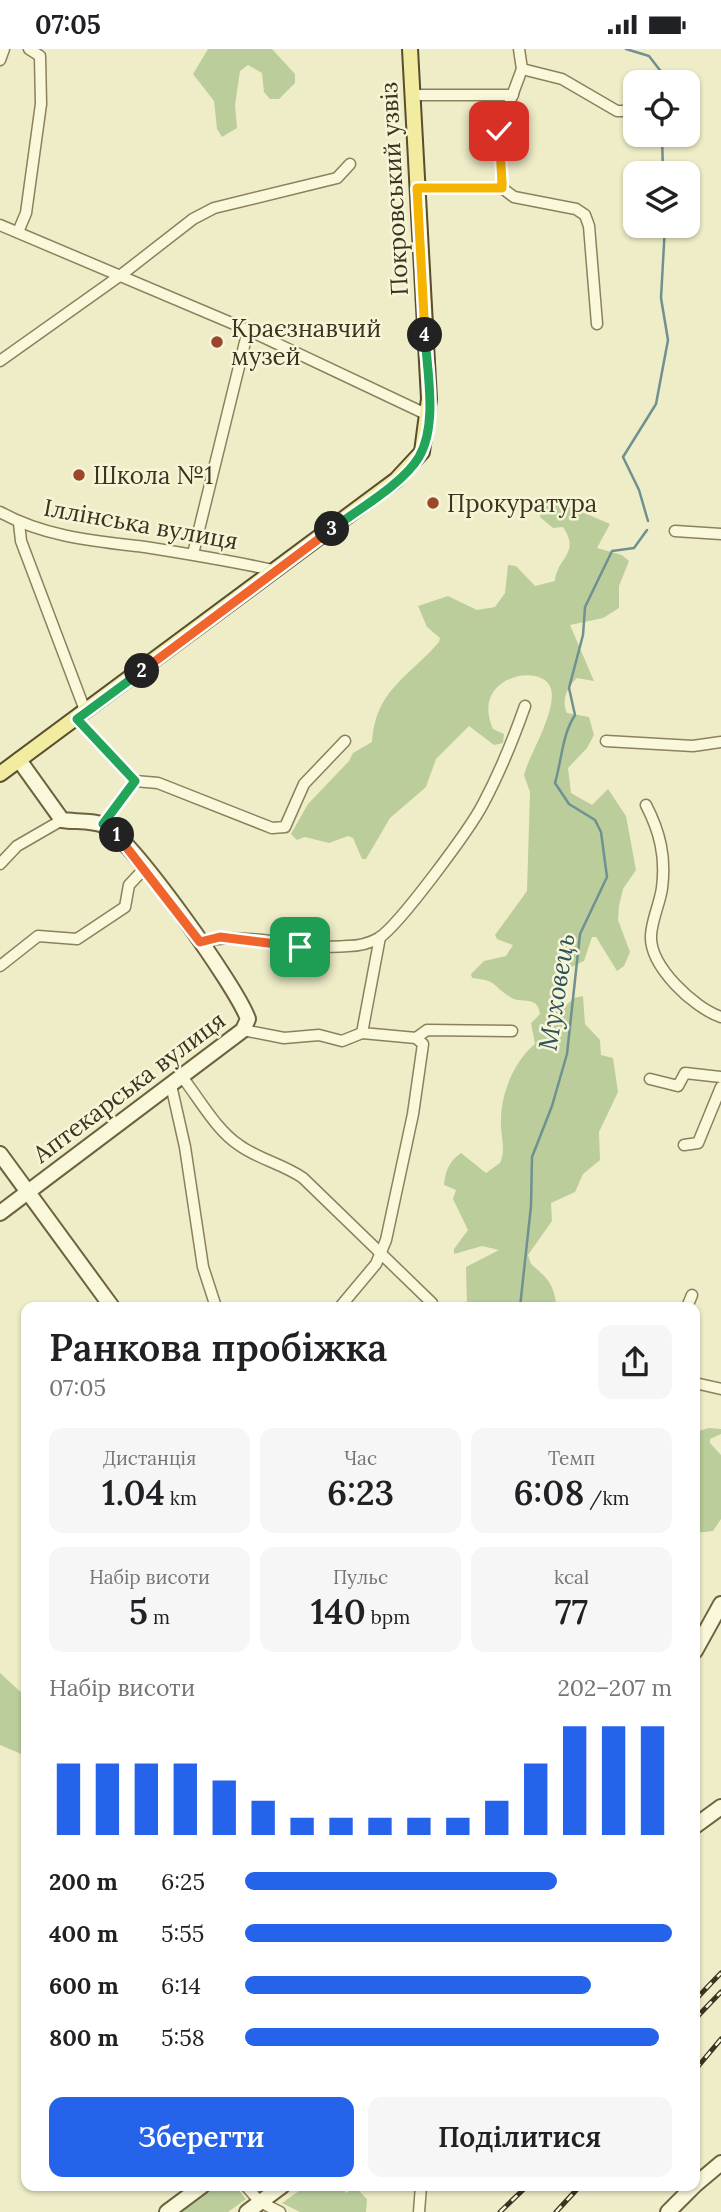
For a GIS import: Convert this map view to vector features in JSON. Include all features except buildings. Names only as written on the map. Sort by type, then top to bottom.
[{"type":"main road","name":"Покровський узвіз","points":[[277,571],[396,480],[422,452],[428,415],[410,49]]},
{"type":"main road","points":[[0,774],[277,571]]},
{"type":"street","points":[[0,60],[4,49]]},
{"type":"street","points":[[18,232],[26,213],[41,104],[42,69],[40,56],[33,49]]},
{"type":"street","points":[[502,188],[499,131],[522,69],[519,49]]},
{"type":"street","points":[[522,69],[562,79],[617,111],[623,111]]},
{"type":"street","points":[[412,95],[513,95]]},
{"type":"street","points":[[0,361],[121,275],[193,219],[214,208],[337,178],[350,164]]},
{"type":"street","points":[[417,188],[502,188],[514,197],[576,209],[585,215],[589,226],[597,324]]},
{"type":"street","points":[[0,225],[248,330],[428,415]]},
{"type":"street","points":[[193,554],[248,330]]},
{"type":"street","name":"Іллінська вулиця","points":[[0,512],[19,523],[67,537],[193,554],[277,571]]},
{"type":"street","points":[[19,523],[21,541],[82,716],[135,781],[158,783],[272,828],[285,827],[304,784],[345,741]]},
{"type":"street","points":[[675,531],[721,534]]},
{"type":"street","points":[[362,1033],[380,937],[450,851],[482,806],[510,750],[525,706]]},
{"type":"street","points":[[606,741],[692,746],[721,742]]},
{"type":"street","points":[[19,760],[62,820]]},
{"type":"street","points":[[103,824],[135,781]]},
{"type":"street","points":[[646,805],[663,850],[662,887],[650,937],[659,961],[677,988],[707,1012],[721,1017]]},
{"type":"street","points":[[0,863],[17,846],[62,820],[103,824],[121,839],[200,942],[242,1002],[246,1025],[284,1038],[319,1035],[342,1041],[362,1033],[416,1038],[422,1044],[413,1114],[394,1207],[381,1251],[376,1264],[344,1302]]},
{"type":"street","points":[[0,966],[38,936],[81,938],[125,907],[129,885],[144,869]]},
{"type":"street","points":[[200,942],[220,937],[300,947],[349,946],[380,937]]},
{"type":"street","name":"Аптекарська вулиця","points":[[0,1213],[246,1025]]},
{"type":"street","points":[[416,1038],[427,1030],[512,1031]]},
{"type":"street","points":[[650,1079],[678,1086],[685,1073],[721,1077]]},
{"type":"street","points":[[176,1081],[240,1147],[285,1165],[303,1178],[431,1302]]},
{"type":"street","points":[[176,1081],[203,1267],[214,1302]]},
{"type":"street","points":[[684,1145],[698,1143],[721,1087]]},
{"type":"street","points":[[0,1154],[109,1302]]},
{"type":"street","points":[[689,1302],[692,1294]]},
{"type":"street","points":[[700,1384],[721,1389]]},
{"type":"street","points":[[700,1642],[721,1604]]},
{"type":"street","points":[[700,1822],[721,1807]]},
{"type":"street","points":[[700,2180],[721,2164]]},
{"type":"street","points":[[167,2212],[195,2191]]},
{"type":"street","points":[[250,2191],[260,2202],[280,2212]]},
{"type":"street","points":[[247,2212],[275,2191]]},
{"type":"street","points":[[419,2212],[421,2191]]},
{"type":"street","points":[[668,2212],[688,2191]]},
{"type":"green space","points":[[208,49],[272,49],[295,74],[295,83],[279,99],[270,99],[264,92],[262,73],[248,65],[240,71],[235,105],[237,128],[222,137],[217,129],[214,101],[193,74]]},
{"type":"green space","points":[[550,504],[568,506],[610,524],[597,548],[622,555],[629,561],[619,586],[619,608],[603,618],[570,625],[594,681],[577,678],[570,685],[565,703],[567,713],[589,717],[594,735],[587,748],[568,768],[571,793],[592,805],[608,789],[626,816],[636,870],[623,889],[618,920],[630,952],[624,966],[617,971],[596,937],[592,937],[584,961],[555,975],[555,1006],[561,1010],[574,998],[583,996],[585,1024],[600,1040],[601,1055],[613,1058],[618,1092],[599,1132],[600,1160],[583,1174],[575,1192],[551,1203],[552,1221],[528,1255],[531,1264],[551,1286],[556,1302],[467,1302],[466,1267],[499,1250],[482,1246],[454,1254],[454,1249],[468,1230],[453,1199],[456,1190],[444,1185],[445,1176],[448,1167],[461,1153],[486,1173],[500,1163],[503,1149],[503,1102],[514,1070],[535,1044],[531,1023],[540,1014],[536,1004],[515,999],[491,982],[472,978],[471,974],[484,961],[506,956],[513,945],[497,939],[495,935],[527,891],[530,792],[524,775],[550,709],[551,689],[546,681],[536,676],[510,679],[499,685],[491,696],[488,711],[493,729],[504,734],[503,743],[494,745],[469,726],[436,759],[426,787],[390,818],[366,859],[362,859],[353,838],[348,836],[329,843],[305,837],[297,840],[291,834],[308,804],[349,761],[353,753],[372,742],[380,709],[395,686],[439,642],[440,638],[427,627],[418,606],[448,596],[477,610],[495,607],[505,593],[508,565],[516,566],[535,586],[555,581],[570,543],[563,527],[553,528],[540,517],[542,509]]},
{"type":"green space","points":[[721,1429],[721,1434],[710,1439],[710,1443],[721,1455],[721,1519],[713,1531],[700,1532],[700,1431]]},
{"type":"green space","points":[[0,1673],[21,1692],[21,1754],[0,1745]]},
{"type":"green space","points":[[205,2191],[239,2191],[246,2199],[228,2212],[178,2212]]},
{"type":"green space","points":[[299,2191],[359,2191],[367,2199],[366,2212],[300,2212],[282,2203]]},
{"type":"waterway","name":"Муховець","points":[[626,49],[649,56],[660,70]]},
{"type":"waterway","name":"Муховець","points":[[662,147],[663,161]]},
{"type":"waterway","name":"Муховець","points":[[648,521],[639,490],[623,457],[656,404],[668,340],[661,298],[664,238]]},
{"type":"waterway","name":"Муховець","points":[[521,1302],[531,1206],[532,1157],[552,1106],[567,1054],[580,934],[607,877],[601,832],[595,820],[569,804],[555,783],[565,739],[575,715],[569,688],[583,635],[585,607],[612,551],[634,548],[647,530]]},
{"type":"railway","points":[[700,1995],[721,1973]]},
{"type":"railway","points":[[700,2014],[721,1992]]},
{"type":"railway","points":[[700,2064],[721,2039]]},
{"type":"railway","points":[[500,2212],[522,2191]]},
{"type":"railway","points":[[556,2212],[575,2191]]},
{"type":"place","name":"Краєзнавчий музей","points":[[217,342]]},
{"type":"place","name":"Школа №1","points":[[79,475]]},
{"type":"place","name":"Прокуратура","points":[[433,503]]},
{"type":"route","points":[[300,947],[220,937],[200,942],[121,839],[103,824],[135,781],[77,719],[277,571],[396,480],[417,460],[426,435],[429,399],[417,188],[502,188],[499,131]]}]
